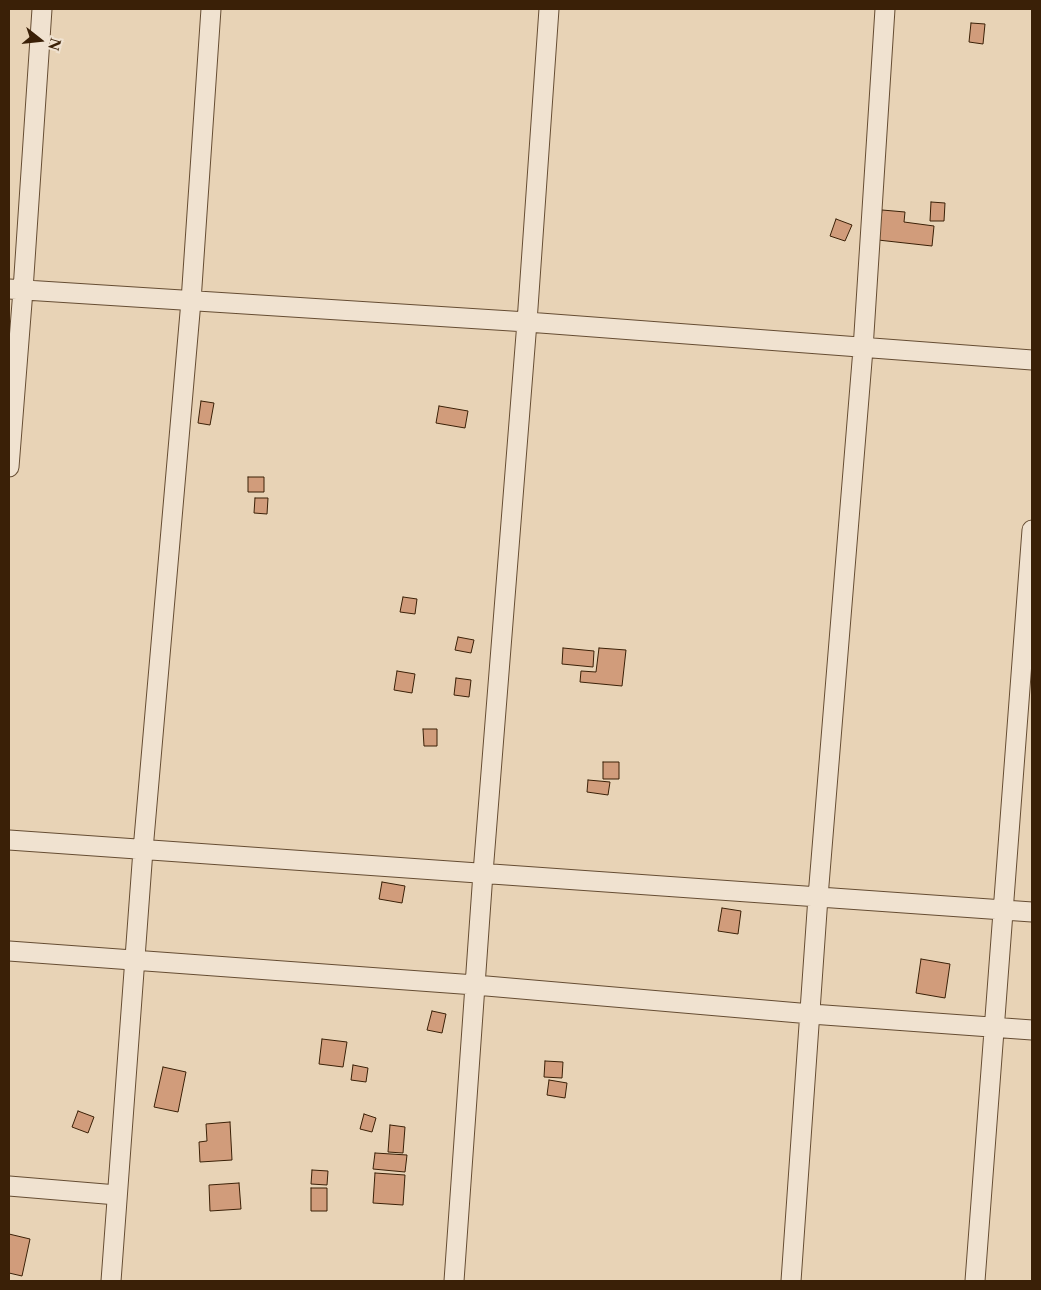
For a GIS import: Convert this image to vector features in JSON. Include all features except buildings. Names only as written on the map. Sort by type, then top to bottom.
[{"type":"street","points":[[9,467],[16,289],[42,9]]},
{"type":"street","points":[[111,1281],[143,850],[191,301],[211,9]]},
{"type":"street","points":[[454,1281],[549,9]]},
{"type":"street","points":[[791,1281],[818,897],[862,349],[885,9]]},
{"type":"street","points":[[16,289],[527,322],[862,349],[1032,360]]},
{"type":"street","points":[[975,1281],[1032,530]]},
{"type":"street","points":[[9,840],[1032,912]]},
{"type":"street","points":[[9,951],[475,985],[811,1014],[1032,1030]]},
{"type":"street","points":[[9,1186],[117,1195]]}]
